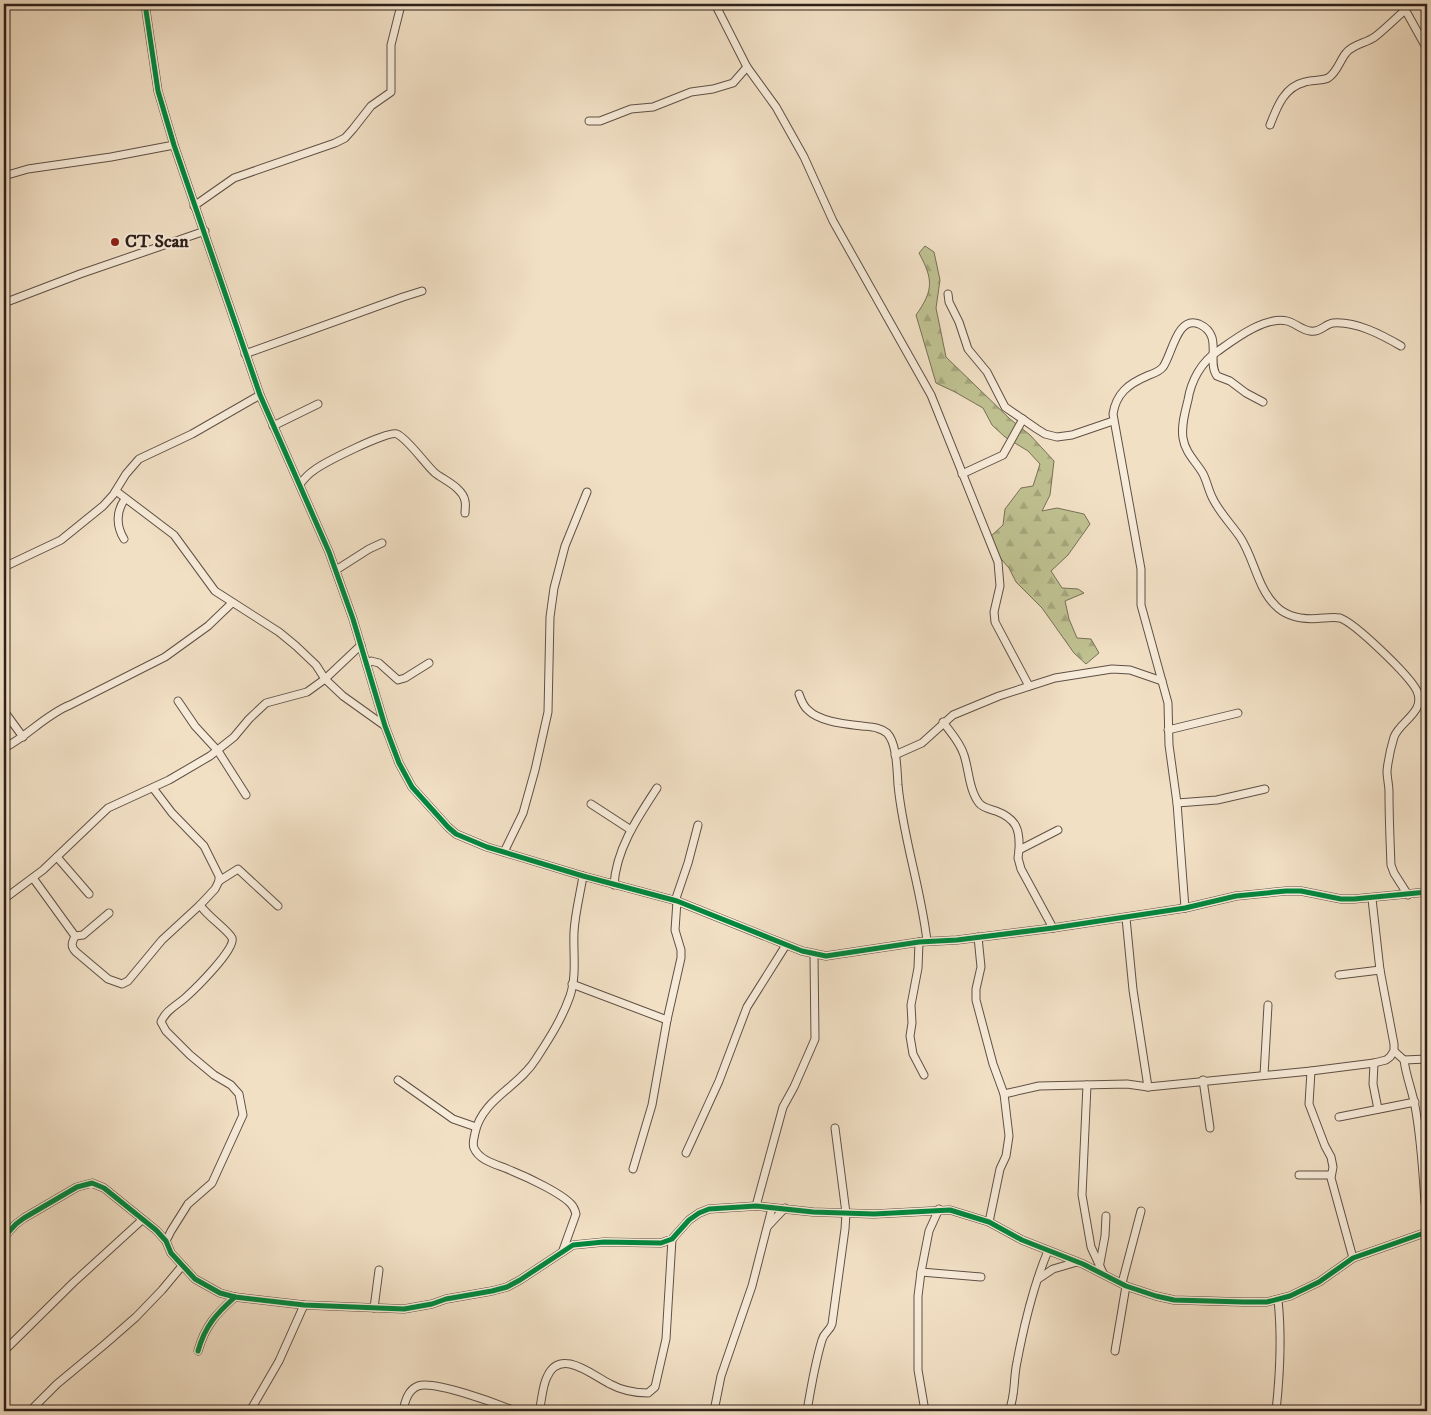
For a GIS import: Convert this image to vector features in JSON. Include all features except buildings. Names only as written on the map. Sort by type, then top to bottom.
[{"type":"street","points":[[145,4],[158,91],[194,206],[205,231],[260,395],[336,570],[385,726],[399,763],[412,788],[456,834],[473,842],[504,852],[676,901],[786,945],[826,956],[919,942],[978,937],[1126,918],[1185,908],[1236,896],[1286,891],[1342,899],[1372,899],[1427,892]]},
{"type":"street","points":[[194,206],[234,178],[336,143],[345,138],[371,106],[391,92],[391,45],[400,9],[404,4]]},
{"type":"street","points":[[715,4],[747,66],[776,107],[804,157],[833,221],[931,395],[998,562],[1000,586],[994,612],[995,622],[1029,686]]},
{"type":"street","points":[[1270,125],[1286,92],[1296,84],[1330,76],[1345,53],[1352,46],[1368,41],[1376,36],[1404,7],[1427,49]]},
{"type":"street","points":[[589,121],[600,121],[631,109],[652,107],[691,92],[713,89],[733,83],[747,66]]},
{"type":"street","points":[[4,176],[28,169],[111,157],[174,145]]},
{"type":"street","points":[[4,303],[80,274],[205,231]]},
{"type":"street","points":[[245,354],[403,297],[422,292]]},
{"type":"street","points":[[948,294],[949,302],[959,322],[968,349],[987,372],[1005,407],[1045,434],[1057,437],[1072,435],[1113,421]]},
{"type":"street","points":[[1401,346],[1381,335],[1346,323],[1328,324],[1314,332],[1290,322],[1278,320],[1250,331],[1234,339],[1214,353],[1192,382],[1183,424],[1183,438],[1193,461],[1206,481],[1211,497],[1222,515],[1241,538],[1267,596],[1276,607],[1301,618],[1334,618],[1345,621],[1372,641],[1413,684],[1418,693],[1418,706],[1414,715],[1401,726],[1394,738],[1387,771],[1390,790],[1391,865],[1408,895]]},
{"type":"street","points":[[1185,908],[1177,803],[1168,730],[1168,709],[1141,605],[1141,569],[1113,421],[1114,407],[1121,392],[1137,381],[1161,370],[1180,329],[1195,323],[1205,328],[1213,342],[1214,366],[1217,376],[1230,381],[1246,393],[1263,402]]},
{"type":"street","points":[[4,567],[61,540],[104,506],[139,459],[150,452],[192,434],[260,395]]},
{"type":"street","points":[[273,426],[318,404]]},
{"type":"street","points":[[962,474],[1003,455],[1023,419]]},
{"type":"street","points":[[300,484],[313,471],[325,463],[380,438],[394,434],[402,438],[435,472],[462,495],[465,501],[465,513]]},
{"type":"street","points":[[116,491],[174,535],[211,586],[222,596],[279,632],[316,665],[325,678],[343,696],[385,726]]},
{"type":"street","points":[[504,852],[523,813],[535,770],[548,712],[550,617],[554,588],[565,546],[587,492]]},
{"type":"street","points":[[124,539],[120,533],[118,517],[120,506],[125,499]]},
{"type":"street","points":[[336,570],[382,542]]},
{"type":"street","points":[[4,748],[23,737],[56,711],[165,657],[208,626],[232,603]]},
{"type":"street","points":[[4,899],[33,878],[57,857],[108,808],[153,788],[198,764],[218,751],[234,737],[258,709],[266,703],[307,692],[361,645]]},
{"type":"street","points":[[367,664],[371,661],[379,663],[398,680],[429,664]]},
{"type":"street","points":[[896,755],[922,743],[953,715],[1029,686],[1062,677],[1112,669],[1130,670],[1162,681]]},
{"type":"street","points":[[799,694],[803,705],[817,716],[840,722],[876,727],[883,730],[890,737],[896,755],[903,826],[924,916],[927,942]]},
{"type":"street","points":[[178,701],[195,726],[218,751],[246,795]]},
{"type":"street","points":[[4,711],[23,737]]},
{"type":"street","points":[[1168,730],[1238,713]]},
{"type":"street","points":[[944,722],[958,742],[964,755],[975,797],[982,806],[1006,816],[1018,827],[1020,834],[1018,858],[1021,869],[1053,928]]},
{"type":"street","points":[[153,788],[172,813],[204,846],[219,876],[219,881]]},
{"type":"street","points":[[614,884],[616,867],[631,830],[657,788]]},
{"type":"street","points":[[1177,803],[1217,800],[1265,789]]},
{"type":"street","points":[[591,804],[631,830]]},
{"type":"street","points":[[633,1169],[652,1105],[667,1020],[681,958],[681,950],[675,930],[676,901],[698,825]]},
{"type":"street","points":[[1019,850],[1058,830]]},
{"type":"street","points":[[57,857],[89,894]]},
{"type":"street","points":[[75,936],[71,944],[72,948],[108,979],[122,984],[128,981],[162,940],[200,905],[215,889],[219,881],[236,870],[241,870],[278,906]]},
{"type":"street","points":[[563,1250],[576,1214],[575,1209],[570,1203],[536,1182],[486,1161],[474,1149],[473,1143],[476,1128],[492,1101],[516,1082],[534,1063],[562,1016],[572,984],[575,920],[584,876]]},
{"type":"street","points":[[33,878],[75,936]]},
{"type":"street","points":[[1004,1094],[1039,1086],[1127,1084],[1148,1086],[1311,1071],[1386,1060],[1394,1051],[1394,1044],[1380,970],[1372,899]]},
{"type":"street","points":[[166,1242],[175,1223],[188,1204],[212,1183],[243,1115],[238,1094],[231,1085],[214,1075],[190,1055],[166,1031],[161,1022],[163,1017],[186,998],[230,950],[233,943],[228,933],[200,905]]},
{"type":"street","points":[[75,936],[83,935],[110,913]]},
{"type":"street","points":[[1126,918],[1133,990],[1148,1086]]},
{"type":"street","points":[[978,937],[981,967],[976,989],[976,1000],[993,1064],[1004,1094],[1009,1136],[1006,1156],[1000,1169],[989,1222]]},
{"type":"street","points":[[919,942],[918,968],[911,1005],[912,1023],[910,1036],[913,1054],[924,1075]]},
{"type":"street","points":[[686,1153],[719,1082],[747,1007],[786,945]]},
{"type":"street","points":[[756,1206],[783,1107],[815,1039],[814,954]]},
{"type":"street","points":[[1339,975],[1380,970]]},
{"type":"street","points":[[572,984],[667,1020]]},
{"type":"street","points":[[1264,1075],[1268,1005]]},
{"type":"street","points":[[1394,1051],[1404,1060],[1414,1102],[1427,1208]]},
{"type":"street","points":[[1404,1060],[1427,1059]]},
{"type":"street","points":[[1374,1063],[1374,1084],[1378,1109]]},
{"type":"street","points":[[1311,1071],[1308,1095],[1309,1104],[1331,1157],[1333,1167],[1331,1175],[1353,1258]]},
{"type":"street","points":[[398,1080],[453,1118],[476,1128]]},
{"type":"street","points":[[1203,1080],[1210,1128]]},
{"type":"street","points":[[1087,1085],[1082,1195],[1089,1239],[1101,1271]]},
{"type":"street","points":[[1339,1117],[1414,1102]]},
{"type":"street","points":[[807,1411],[811,1381],[822,1337],[830,1330],[832,1324],[845,1229],[846,1213],[835,1128]]},
{"type":"street","points":[[1299,1174],[1331,1175]]},
{"type":"street","points":[[4,1237],[24,1218],[77,1187],[92,1183],[104,1188],[156,1230],[166,1242],[171,1253],[194,1279],[220,1293],[235,1297],[304,1305],[404,1309],[499,1289],[520,1280],[573,1245],[583,1243],[648,1244],[672,1239],[689,1220],[709,1209],[756,1206],[846,1213],[950,1210],[989,1222],[1022,1240],[1101,1271],[1124,1284],[1156,1296],[1174,1300],[1254,1302],[1278,1300],[1319,1282],[1353,1258],[1427,1232]]},
{"type":"street","points":[[714,1411],[721,1376],[752,1286],[772,1208]]},
{"type":"street","points":[[766,1228],[784,1208]]},
{"type":"street","points":[[925,1411],[918,1356],[918,1296],[929,1230],[939,1209]]},
{"type":"street","points":[[1115,1351],[1124,1284],[1141,1211]]},
{"type":"street","points":[[1101,1271],[1106,1216]]},
{"type":"street","points":[[4,1351],[74,1282],[142,1220]]},
{"type":"street","points":[[540,1411],[547,1377],[552,1368],[559,1364],[575,1364],[611,1385],[639,1393],[648,1393],[655,1387],[666,1338],[672,1239]]},
{"type":"street","points":[[1009,1411],[1015,1390],[1016,1365],[1038,1279],[1048,1251]]},
{"type":"street","points":[[1038,1279],[1053,1269],[1077,1262]]},
{"type":"street","points":[[30,1411],[56,1384],[136,1317],[182,1266]]},
{"type":"street","points":[[374,1308],[379,1270]]},
{"type":"street","points":[[921,1272],[980,1277]]},
{"type":"street","points":[[198,1352],[216,1313],[235,1297]]},
{"type":"street","points":[[1276,1411],[1281,1346],[1278,1300]]},
{"type":"street","points":[[250,1411],[279,1361],[304,1305]]},
{"type":"street","points":[[403,1411],[406,1398],[410,1392],[421,1385],[446,1388],[515,1411]]},
{"type":"green space","points":[[925,246],[934,252],[940,280],[936,308],[946,357],[1010,419],[1030,435],[1054,461],[1050,495],[1042,511],[1057,508],[1084,514],[1090,524],[1068,555],[1051,571],[1062,588],[1078,589],[1084,593],[1065,601],[1069,619],[1077,638],[1091,639],[1099,653],[1086,664],[1074,653],[1042,608],[1016,582],[1009,568],[994,551],[990,537],[1003,525],[1005,509],[1021,488],[1033,486],[1040,464],[1028,451],[1005,437],[992,425],[983,408],[936,383],[916,315],[926,298],[930,284],[927,270],[919,253]]},
{"type":"cycle path","points":[[145,4],[158,91],[174,145],[260,395],[329,552],[353,619],[385,726],[399,763],[412,787],[456,834],[487,847],[583,876],[677,901],[802,951],[826,956],[919,942],[957,940],[1053,928],[1185,908],[1236,896],[1301,891],[1341,899],[1354,899],[1427,892]]},
{"type":"cycle path","points":[[4,1237],[24,1218],[77,1187],[92,1183],[104,1188],[156,1230],[166,1241],[171,1253],[195,1279],[220,1293],[235,1297],[304,1305],[404,1309],[507,1287],[573,1245],[604,1242],[661,1243],[672,1239],[689,1220],[709,1209],[756,1206],[813,1212],[874,1214],[950,1210],[989,1222],[1022,1240],[1083,1264],[1126,1286],[1174,1300],[1267,1302],[1290,1296],[1319,1282],[1353,1258],[1427,1232]]},
{"type":"cycle path","points":[[198,1351],[204,1334],[212,1321],[235,1297]]},
{"type":"place","name":"CT Scan","points":[[115,242]]}]
